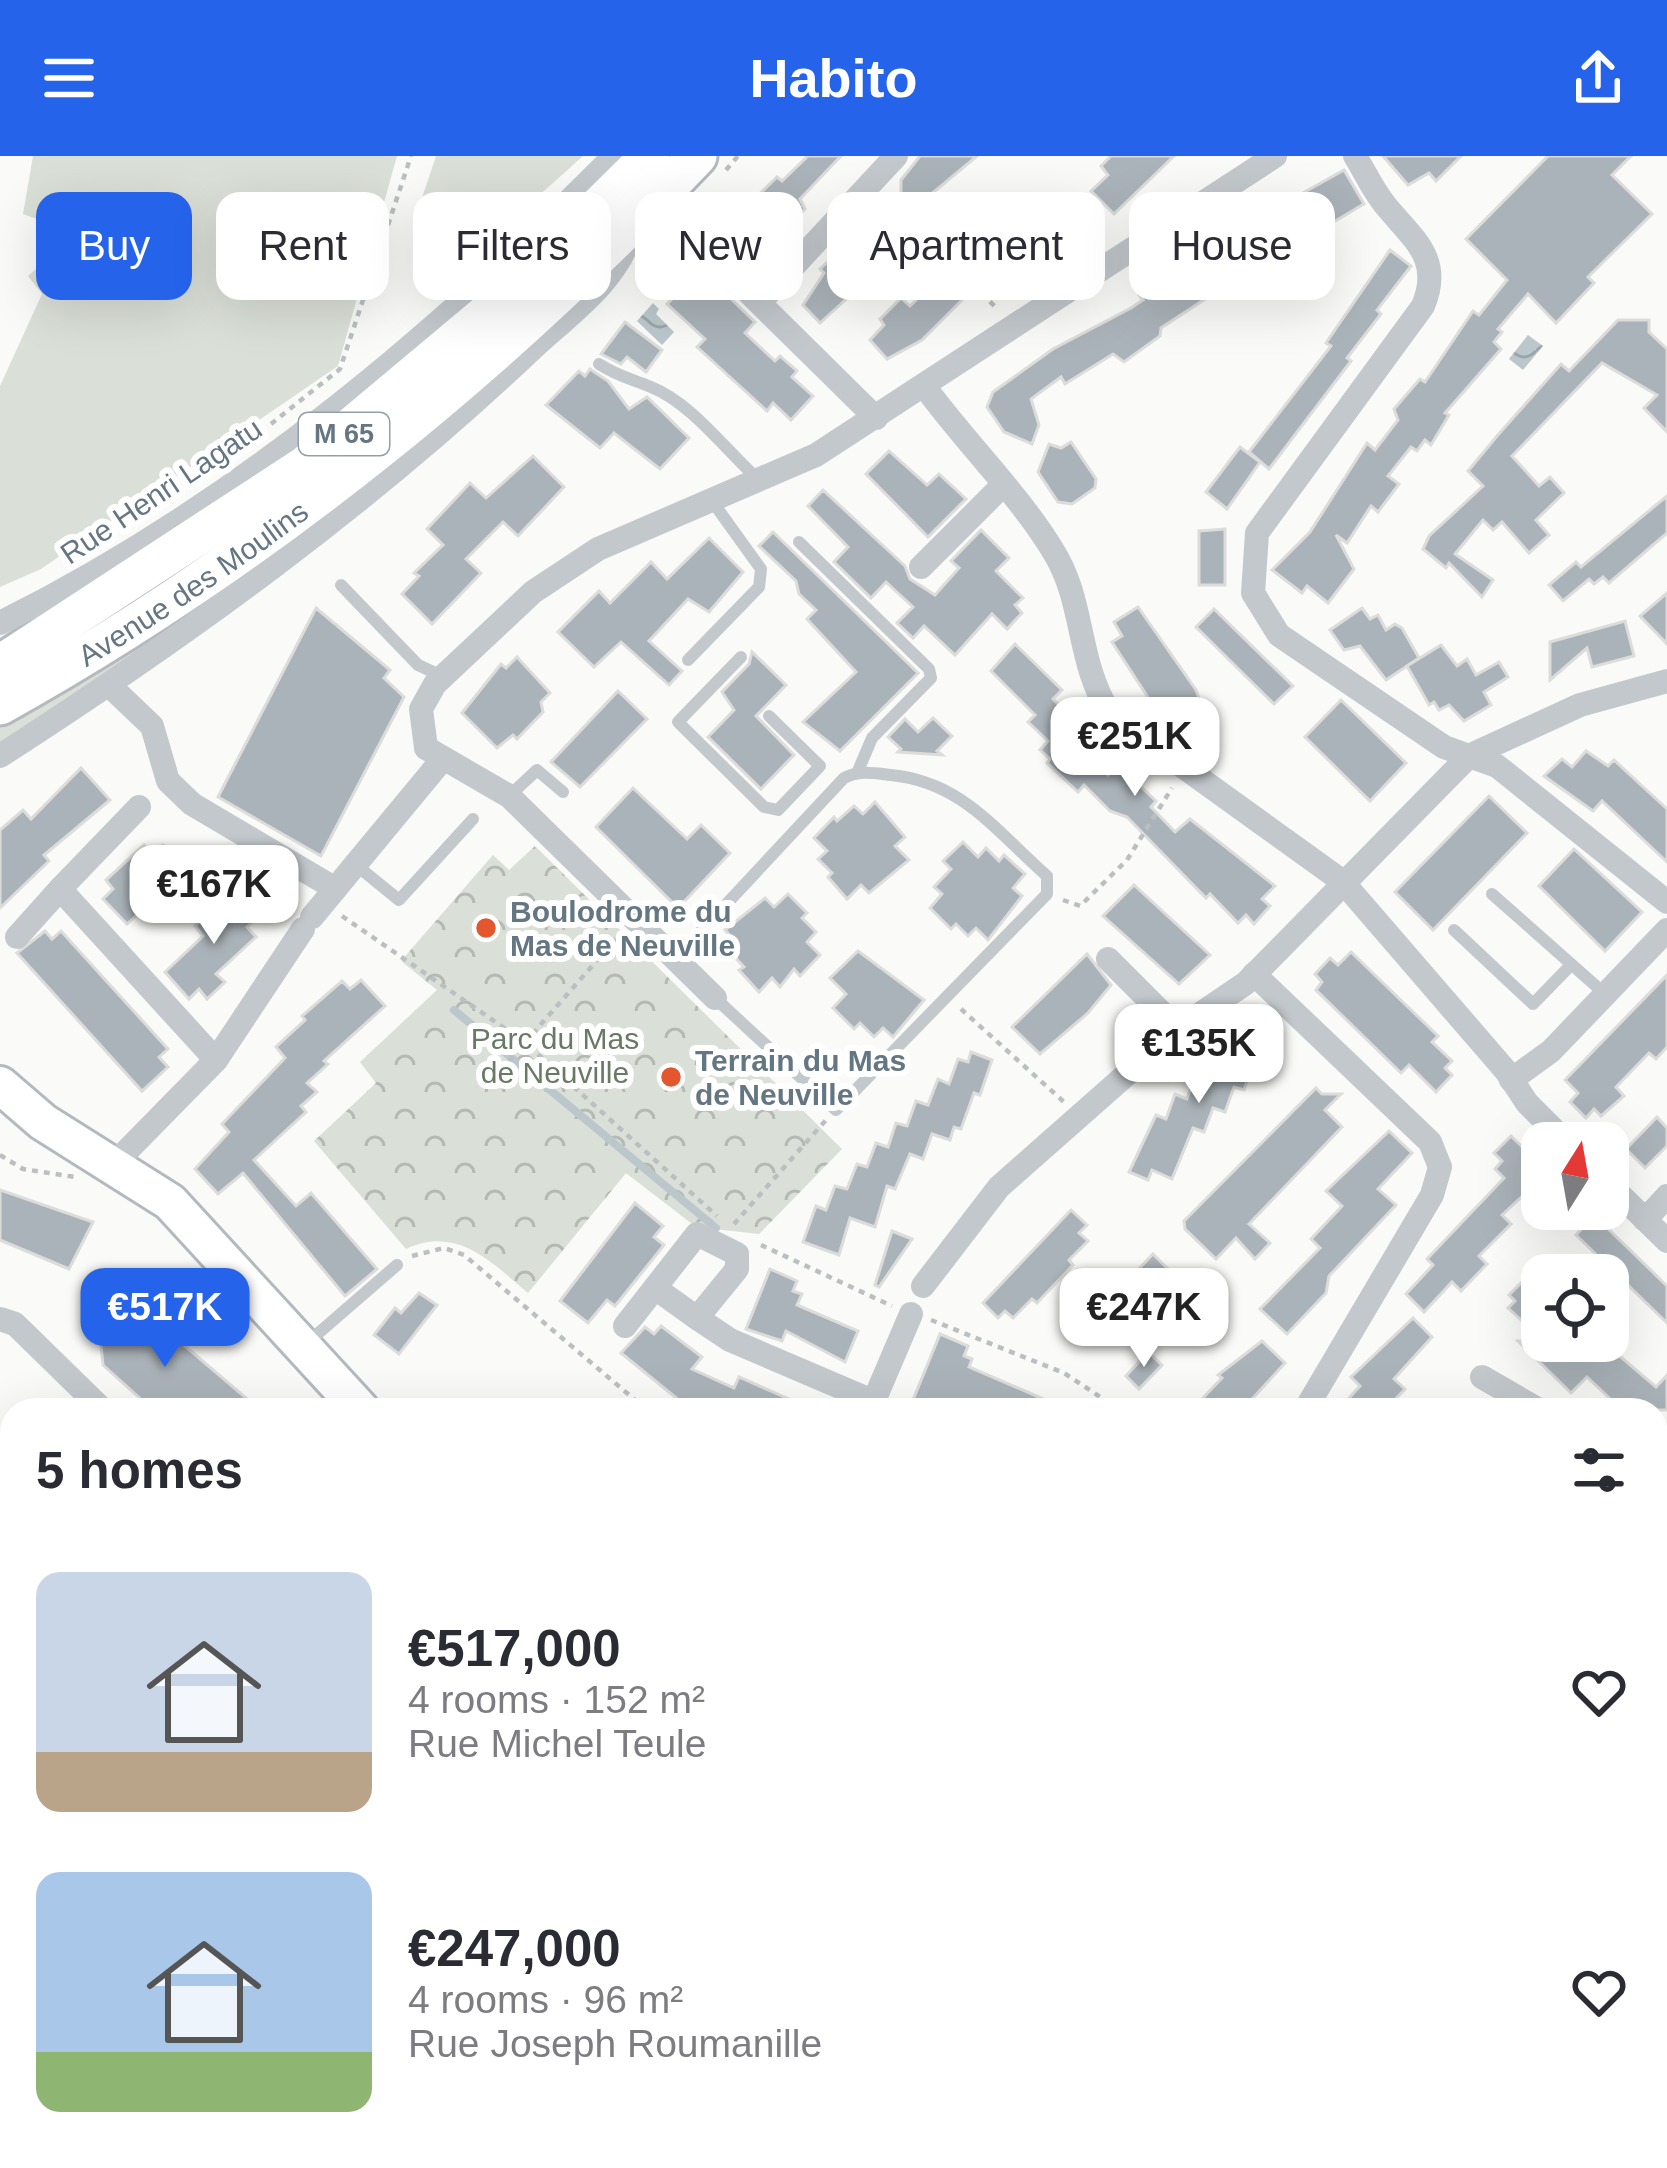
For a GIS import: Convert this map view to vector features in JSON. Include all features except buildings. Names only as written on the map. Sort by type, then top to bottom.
[{"type":"main road","name":"Avenue des Moulins","points":[[0,665],[307,465],[509,295],[650,156]]},
{"type":"main road","name":"Avenue des Moulins","points":[[663,192],[697,156]]},
{"type":"main road","name":"Avenue des Moulins","points":[[0,704],[236,554],[355,465],[635,222]]},
{"type":"street","name":"Rue Henri Lagatu","points":[[0,623],[137,549],[283,447],[454,310],[614,156]]},
{"type":"street","points":[[876,418],[761,301],[896,156]]},
{"type":"street","points":[[716,998],[509,796],[441,761],[422,737],[421,709],[442,676],[533,592],[598,549],[760,482],[876,418],[1244,168],[1275,156]]},
{"type":"street","points":[[1355,156],[1384,205],[1418,237],[1432,286],[1423,306],[1257,533],[1253,593],[1279,634],[1444,747],[1497,766],[1667,902]]},
{"type":"street","points":[[0,756],[111,687],[320,535],[475,403],[620,262],[635,222]]},
{"type":"street","points":[[925,387],[1052,549],[1070,586],[1090,682],[1110,714],[1342,881],[1549,1122]]},
{"type":"street","points":[[921,567],[1002,486]]},
{"type":"street","points":[[923,1286],[999,1186],[1178,1029],[1254,974],[1469,756],[1580,705],[1667,681]]},
{"type":"street","points":[[111,687],[152,726],[168,782],[318,909]]},
{"type":"street","points":[[97,1171],[216,1060],[318,909],[441,761]]},
{"type":"street","points":[[17,937],[139,807]]},
{"type":"street","points":[[60,889],[216,1060]]},
{"type":"street","points":[[1511,1080],[1551,1052],[1667,930]]},
{"type":"street","points":[[1108,959],[1178,1029]]},
{"type":"street","points":[[1254,974],[1430,1142],[1440,1167],[1432,1195],[1312,1398]]},
{"type":"street","points":[[0,1085],[97,1171],[193,1222],[351,1398]]},
{"type":"street","points":[[1645,1220],[1667,1196]]},
{"type":"street","points":[[1629,1204],[1667,1241]]},
{"type":"street","points":[[625,1326],[697,1234],[737,1254],[736,1269],[697,1318]]},
{"type":"street","points":[[655,1288],[730,1340],[855,1398]]},
{"type":"street","points":[[875,1398],[911,1314]]},
{"type":"street","points":[[0,1319],[15,1324],[91,1398]]},
{"type":"street","points":[[1482,1377],[1518,1398]]},
{"type":"lane","points":[[599,364],[626,382],[651,387],[693,416],[760,482]]},
{"type":"lane","points":[[688,660],[759,587],[761,569],[712,501]]},
{"type":"lane","points":[[675,958],[825,798],[858,771],[872,738],[931,678],[929,670],[799,542]]},
{"type":"lane","points":[[341,585],[418,665],[442,676]]},
{"type":"lane","points":[[741,657],[678,722],[770,810],[782,808],[818,762],[769,716]]},
{"type":"lane","points":[[509,796],[537,770],[563,792]]},
{"type":"lane","points":[[716,998],[836,1110],[1047,895],[1046,876],[948,787],[927,778],[858,771]]},
{"type":"lane","points":[[806,781],[825,798]]},
{"type":"lane","points":[[356,865],[399,900],[473,819]]},
{"type":"lane","points":[[1492,894],[1605,994]]},
{"type":"lane","points":[[1454,931],[1524,1001],[1533,1004],[1570,966]]},
{"type":"lane","points":[[304,1346],[397,1265]]},
{"type":"path","points":[[163,500],[340,369],[411,156]]},
{"type":"path","points":[[874,178],[997,308],[1011,330]]},
{"type":"path","points":[[1047,895],[1080,906],[1127,860],[1183,770]]},
{"type":"path","points":[[318,909],[523,1041],[730,1228],[800,1267],[1064,1373],[1102,1398]]},
{"type":"path","points":[[501,1070],[632,921]]},
{"type":"path","points":[[948,997],[1077,1114]]},
{"type":"path","points":[[730,1228],[836,1110]]},
{"type":"path","points":[[0,1155],[23,1169],[97,1171]]},
{"type":"path","points":[[397,1265],[422,1250],[444,1247],[464,1255],[633,1398]]},
{"type":"green space","points":[[33,156],[397,156],[387,192],[216,192],[216,300],[357,300],[338,366],[41,569],[0,587],[0,386],[39,300],[192,300],[192,192],[36,192],[36,219],[23,214]]},
{"type":"green space","points":[[436,156],[583,156],[543,192],[424,192]]},
{"type":"green space","points":[[242,564],[254,575],[0,746],[0,714]]},
{"type":"green space","name":"Parc du Mas de Neuville","points":[[535,846],[842,1149],[759,1234],[696,1227],[626,1173],[528,1293],[487,1259],[457,1244],[441,1241],[406,1249],[314,1141],[376,1083],[360,1062],[437,990],[401,961],[493,855],[509,870]]},
{"type":"water","points":[[653,303],[659,309],[656,314],[674,332],[662,345],[637,321]]},
{"type":"water","points":[[1528,335],[1543,346],[1523,370],[1509,359]]},
{"type":"waterway","points":[[454,1010],[716,1228]]},
{"type":"place","name":"Boulodrome du Mas de Neuville","points":[[486,928]]},
{"type":"place","name":"Terrain du Mas de Neuville","points":[[671,1077]]}]
